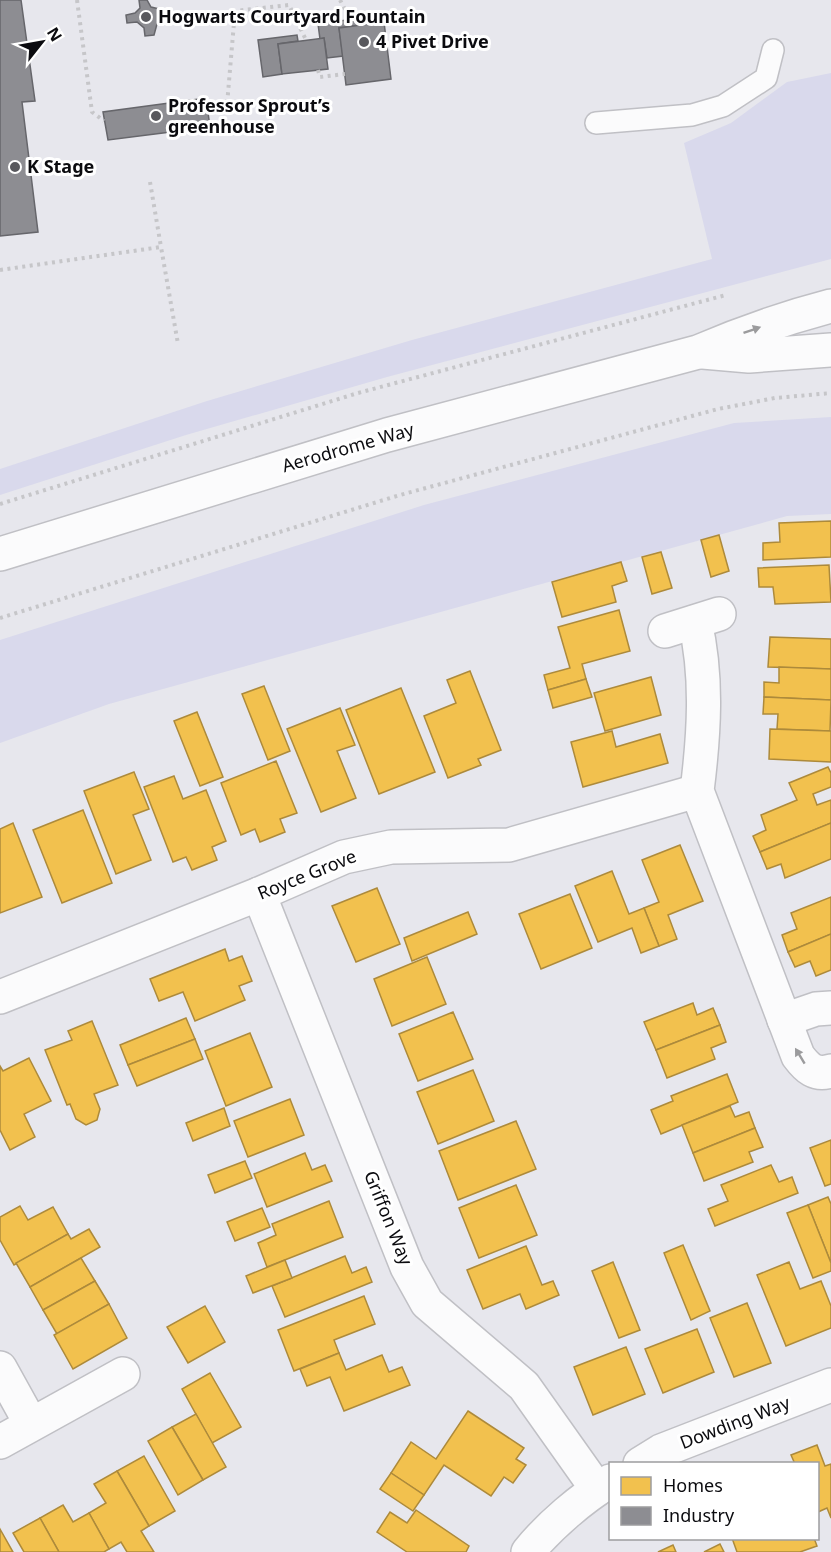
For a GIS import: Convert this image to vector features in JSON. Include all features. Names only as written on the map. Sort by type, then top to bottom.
[{"type":"street","name":"Aerodrome Way","points":[[0,554],[387,435],[698,352],[738,334],[831,306]]},
{"type":"street","name":"Aerodrome Way","points":[[698,352],[749,356],[831,350]]},
{"type":"street","points":[[693,622],[702,651],[702,754],[697,791],[798,1056],[808,1069],[823,1074],[831,1071]]},
{"type":"street","name":"Royce Grove","points":[[0,997],[259,894],[344,857],[391,847],[509,845],[697,791]]},
{"type":"street","name":"Griffon Way","points":[[259,894],[407,1267],[427,1303],[524,1386],[604,1485]]},
{"type":"street","points":[[784,1020],[816,1009],[831,1008]]},
{"type":"street","points":[[0,1368],[31,1424]]},
{"type":"street","points":[[0,1442],[123,1374]]},
{"type":"street","name":"Dowding Way","points":[[643,1462],[661,1451],[831,1385]]},
{"type":"street","points":[[528,1552],[539,1538],[604,1485]]},
{"type":"lane","points":[[596,123],[692,115],[723,106],[766,78],[773,50]]},
{"type":"path","points":[[77,0],[92,111],[104,121]]},
{"type":"path","points":[[340,0],[350,20]]},
{"type":"path","points":[[207,108],[227,105],[235,11],[289,5],[306,40]]},
{"type":"path","points":[[318,70],[320,77],[345,74]]},
{"type":"path","points":[[150,182],[178,344]]},
{"type":"path","points":[[0,270],[161,247]]},
{"type":"path","points":[[0,504],[358,393],[729,295]]},
{"type":"path","points":[[0,618],[400,495],[718,409],[775,398],[831,393]]},
{"type":"shaded area","points":[[831,73],[831,259],[387,377],[186,435],[0,495],[0,469],[207,401],[412,340],[712,259],[684,143],[731,123],[787,82]]},
{"type":"shaded area","points":[[831,417],[831,514],[787,516],[109,704],[0,743],[0,640],[424,505],[734,423]]},
{"type":"building: Homes","points":[[831,521],[831,557],[763,560],[763,543],[780,542],[779,523]]},
{"type":"building: Homes","points":[[719,535],[729,571],[711,577],[701,540]]},
{"type":"building: Homes","points":[[661,552],[672,588],[652,594],[642,557]]},
{"type":"building: Homes","points":[[621,562],[627,581],[612,586],[616,602],[562,617],[552,582]]},
{"type":"building: Homes","points":[[829,565],[831,602],[775,604],[773,587],[759,587],[758,568]]},
{"type":"building: Homes","points":[[619,610],[630,651],[582,664],[586,679],[548,690],[544,675],[570,668],[558,627]]},
{"type":"building: Homes","points":[[770,637],[831,639],[831,669],[768,667]]},
{"type":"building: Homes","points":[[779,667],[831,669],[831,700],[764,697],[764,682],[779,683]]},
{"type":"building: Homes","points":[[470,671],[501,750],[478,759],[481,765],[448,778],[424,716],[456,703],[447,680]]},
{"type":"building: Homes","points":[[651,677],[661,715],[605,731],[594,693]]},
{"type":"building: Homes","points":[[586,679],[592,697],[553,708],[548,690]]},
{"type":"building: Homes","points":[[264,686],[290,751],[268,760],[242,694]]},
{"type":"building: Homes","points":[[401,688],[435,772],[379,794],[346,710]]},
{"type":"building: Homes","points":[[764,697],[831,700],[830,731],[777,729],[778,714],[763,714]]},
{"type":"building: Homes","points":[[340,708],[355,745],[337,751],[356,798],[321,812],[287,729]]},
{"type":"building: Homes","points":[[197,712],[223,777],[200,786],[174,721]]},
{"type":"building: Homes","points":[[770,729],[831,731],[831,762],[769,759]]},
{"type":"building: Homes","points":[[612,731],[616,747],[660,734],[668,763],[583,787],[571,742]]},
{"type":"building: Homes","points":[[276,761],[297,813],[280,819],[285,832],[260,842],[255,829],[241,835],[221,783]]},
{"type":"building: Homes","points":[[828,767],[831,773],[831,787],[813,794],[817,805],[831,800],[831,823],[760,852],[753,836],[766,830],[761,815],[797,800],[789,783]]},
{"type":"building: Homes","points":[[134,772],[149,809],[133,815],[151,860],[116,874],[84,791]]},
{"type":"building: Homes","points":[[174,776],[183,799],[206,790],[226,841],[212,847],[217,860],[192,870],[186,857],[173,862],[144,787]]},
{"type":"building: Homes","points":[[83,810],[112,883],[62,903],[33,830]]},
{"type":"building: Homes","points":[[13,823],[42,897],[0,913],[0,829]]},
{"type":"building: Homes","points":[[831,823],[831,859],[785,878],[781,864],[767,869],[760,852]]},
{"type":"building: Homes","points":[[680,845],[703,901],[668,915],[677,939],[659,946],[644,908],[659,902],[642,860]]},
{"type":"building: Homes","points":[[612,871],[629,914],[644,908],[659,946],[641,953],[632,928],[598,942],[575,886]]},
{"type":"building: Homes","points":[[377,888],[400,944],[356,962],[332,906]]},
{"type":"building: Homes","points":[[570,894],[592,948],[541,969],[519,914]]},
{"type":"building: Homes","points":[[831,897],[831,934],[788,952],[782,935],[797,929],[791,913]]},
{"type":"building: Homes","points":[[468,912],[477,934],[412,961],[404,938]]},
{"type":"building: Homes","points":[[831,934],[831,970],[816,976],[810,961],[795,967],[788,952]]},
{"type":"building: Homes","points":[[225,949],[229,961],[242,956],[252,981],[239,986],[245,1000],[195,1021],[183,992],[159,1001],[150,979]]},
{"type":"building: Homes","points":[[427,957],[446,1004],[392,1026],[374,979]]},
{"type":"building: Homes","points":[[693,1003],[697,1015],[713,1008],[720,1025],[656,1050],[644,1022]]},
{"type":"building: Homes","points":[[453,1012],[473,1059],[418,1081],[399,1034]]},
{"type":"building: Homes","points":[[186,1018],[195,1039],[128,1065],[120,1045]]},
{"type":"building: Homes","points":[[92,1021],[118,1085],[94,1094],[100,1109],[97,1120],[86,1125],[76,1119],[70,1104],[67,1105],[45,1050],[72,1040],[68,1031]]},
{"type":"building: Homes","points":[[720,1025],[726,1042],[711,1048],[715,1059],[667,1078],[656,1050]]},
{"type":"building: Homes","points":[[250,1033],[272,1087],[226,1106],[205,1051]]},
{"type":"building: Homes","points":[[195,1039],[203,1059],[137,1086],[128,1065]]},
{"type":"building: Homes","points":[[29,1058],[51,1101],[24,1114],[35,1137],[10,1150],[0,1130],[0,1066],[3,1071]]},
{"type":"building: Homes","points":[[473,1070],[494,1121],[438,1144],[417,1092]]},
{"type":"building: Homes","points":[[727,1074],[738,1102],[661,1134],[651,1110],[673,1101],[671,1096]]},
{"type":"building: Homes","points":[[290,1099],[304,1135],[248,1157],[234,1121]]},
{"type":"building: Homes","points":[[730,1106],[735,1117],[749,1112],[755,1128],[693,1153],[682,1125]]},
{"type":"building: Homes","points":[[224,1108],[230,1126],[193,1141],[186,1123]]},
{"type":"building: Homes","points":[[516,1121],[536,1169],[458,1200],[439,1151]]},
{"type":"building: Homes","points":[[755,1128],[763,1147],[749,1152],[753,1162],[704,1181],[693,1153]]},
{"type":"building: Homes","points":[[831,1140],[831,1184],[825,1186],[810,1148]]},
{"type":"building: Homes","points":[[305,1153],[312,1170],[325,1165],[332,1181],[267,1207],[254,1174]]},
{"type":"building: Homes","points":[[245,1161],[252,1178],[215,1193],[208,1175]]},
{"type":"building: Homes","points":[[771,1165],[779,1182],[792,1177],[798,1193],[715,1226],[708,1209],[728,1201],[721,1185]]},
{"type":"building: Homes","points":[[516,1185],[537,1235],[479,1258],[459,1208]]},
{"type":"building: Homes","points":[[828,1197],[831,1204],[831,1263],[808,1205]]},
{"type":"building: Homes","points":[[329,1201],[343,1237],[267,1267],[258,1243],[276,1235],[272,1224]]},
{"type":"building: Homes","points":[[808,1205],[831,1263],[831,1271],[813,1278],[787,1213]]},
{"type":"building: Homes","points":[[20,1206],[28,1220],[53,1207],[68,1234],[14,1265],[0,1240],[0,1217]]},
{"type":"building: Homes","points":[[262,1208],[270,1227],[235,1241],[227,1222]]},
{"type":"building: Homes","points":[[89,1229],[100,1247],[30,1287],[16,1263],[68,1234],[71,1239]]},
{"type":"building: Homes","points":[[683,1245],[710,1311],[691,1320],[664,1253]]},
{"type":"building: Homes","points":[[526,1246],[542,1285],[553,1281],[559,1295],[526,1309],[520,1294],[483,1309],[467,1270]]},
{"type":"building: Homes","points":[[345,1256],[352,1273],[366,1267],[372,1282],[285,1317],[272,1286]]},
{"type":"building: Homes","points":[[81,1258],[95,1281],[43,1310],[30,1287]]},
{"type":"building: Homes","points":[[285,1260],[292,1278],[253,1293],[246,1276]]},
{"type":"building: Homes","points":[[613,1262],[640,1330],[619,1338],[592,1271]]},
{"type":"building: Homes","points":[[789,1262],[800,1289],[821,1281],[831,1306],[831,1328],[786,1346],[757,1275]]},
{"type":"building: Homes","points":[[95,1281],[109,1304],[57,1334],[43,1310]]},
{"type":"building: Homes","points":[[364,1296],[375,1324],[334,1340],[339,1353],[294,1371],[278,1330]]},
{"type":"building: Homes","points":[[747,1303],[771,1363],[734,1377],[710,1318]]},
{"type":"building: Homes","points":[[109,1304],[127,1338],[73,1369],[54,1335]]},
{"type":"building: Homes","points":[[205,1306],[225,1342],[188,1363],[167,1327]]},
{"type":"building: Homes","points":[[697,1329],[714,1372],[663,1393],[645,1349]]},
{"type":"building: Homes","points":[[626,1347],[645,1394],[593,1415],[574,1367]]},
{"type":"building: Homes","points":[[339,1353],[346,1370],[382,1355],[389,1372],[402,1367],[410,1385],[344,1411],[330,1377],[307,1386],[300,1369]]},
{"type":"building: Homes","points":[[210,1373],[241,1427],[212,1443],[182,1389]]},
{"type":"building: Homes","points":[[468,1411],[524,1448],[516,1459],[526,1465],[513,1483],[504,1477],[491,1496],[444,1465],[424,1495],[391,1473],[411,1442],[436,1459]]},
{"type":"building: Homes","points":[[196,1414],[226,1467],[203,1480],[172,1427]]},
{"type":"building: Homes","points":[[172,1427],[203,1480],[178,1495],[148,1441]]},
{"type":"building: Homes","points":[[817,1445],[825,1466],[831,1464],[831,1518],[827,1508],[819,1512],[819,1462],[794,1462],[791,1455]]},
{"type":"building: Homes","points":[[144,1456],[175,1511],[149,1526],[117,1471]]},
{"type":"building: Homes","points":[[117,1471],[149,1526],[141,1531],[154,1552],[127,1552],[121,1542],[109,1549],[89,1513],[106,1503],[94,1484]]},
{"type":"building: Homes","points":[[391,1473],[424,1495],[413,1511],[380,1489]]},
{"type":"building: Homes","points":[[63,1505],[73,1522],[89,1513],[109,1549],[104,1552],[59,1552],[40,1518]]},
{"type":"building: Homes","points":[[416,1510],[469,1546],[466,1552],[407,1552],[377,1532],[390,1512],[407,1523]]},
{"type":"building: Homes","points":[[40,1518],[59,1552],[24,1552],[13,1533]]},
{"type":"building: Homes","points":[[0,1529],[13,1552],[0,1552]]},
{"type":"building: Homes","points":[[733,1540],[815,1540],[817,1546],[800,1552],[737,1552]]},
{"type":"building: Homes","points":[[720,1544],[724,1552],[704,1552]]},
{"type":"building: Homes","points":[[673,1545],[676,1552],[658,1552]]},
{"type":"building: Industry","name":"K Stage","points":[[0,0],[21,0],[35,101],[22,102],[38,232],[0,236]]},
{"type":"building: Industry","name":"Hogwarts Courtyard Fountain","points":[[139,0],[147,0],[151,7],[164,10],[166,20],[157,24],[154,35],[145,36],[144,28],[137,22],[127,23],[126,15],[135,13],[140,8]]},
{"type":"building: Industry","points":[[361,18],[361,25],[339,28],[343,56],[327,58],[324,38],[320,39],[318,24]]},
{"type":"building: Industry","name":"4 Pivet Drive","points":[[384,22],[391,79],[346,85],[339,28]]},
{"type":"building: Industry","points":[[297,35],[298,41],[278,44],[282,74],[263,77],[258,40]]},
{"type":"building: Industry","points":[[324,38],[328,69],[282,74],[278,44]]},
{"type":"building: Industry","name":"Professor Sprout’s greenhouse","points":[[206,98],[210,127],[108,140],[103,112]]},
{"type":"place","name":"Hogwarts Courtyard Fountain","points":[[146,17]]},
{"type":"place","name":"4 Pivet Drive","points":[[364,42]]},
{"type":"place","name":"Professor Sprout’s greenhouse","points":[[156,116]]},
{"type":"place","name":"K Stage","points":[[15,167]]}]
